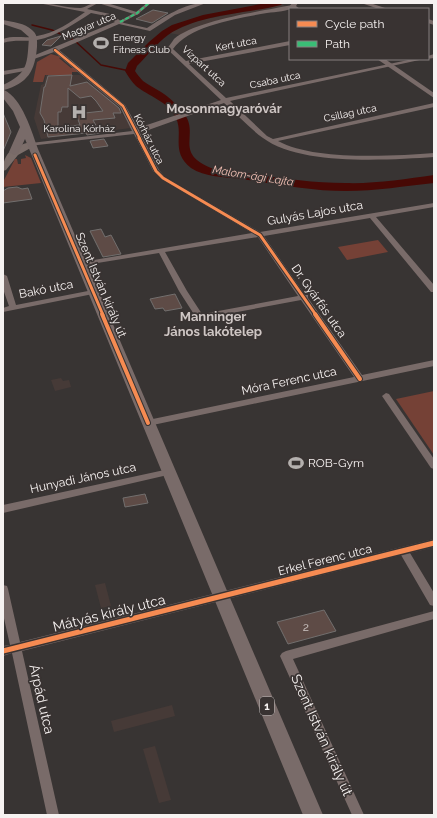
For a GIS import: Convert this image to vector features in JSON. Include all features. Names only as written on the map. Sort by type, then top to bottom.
[{"type":"main road","points":[[3,22],[27,29],[33,38],[31,58],[28,69],[23,77],[3,88]]},
{"type":"main road","name":"1","points":[[3,93],[12,101],[25,127]]},
{"type":"main road","points":[[3,168],[12,154],[25,127]]},
{"type":"main road","name":"Szent István király út","points":[[25,127],[33,150],[312,815]]},
{"type":"main road","points":[[12,154],[24,154],[33,150]]},
{"type":"street","points":[[41,3],[82,10],[90,6]]},
{"type":"street","points":[[101,3],[114,8],[137,13]]},
{"type":"street","name":"Magyar utca","points":[[31,58],[55,50],[120,22],[137,13],[150,3]]},
{"type":"street","points":[[90,6],[122,24],[148,30],[173,14],[203,3]]},
{"type":"street","points":[[280,3],[294,6]]},
{"type":"street","points":[[364,3],[382,8]]},
{"type":"street","points":[[3,41],[8,38],[33,38],[54,31],[72,23],[90,6]]},
{"type":"street","name":"Vízpart utca","points":[[294,6],[219,22],[189,32],[174,41],[170,49],[271,141],[294,149],[335,155],[398,157],[434,155]]},
{"type":"street","name":"Kert utca","points":[[185,63],[289,43]]},
{"type":"street","name":"Kórház utca","points":[[55,50],[123,106],[156,171],[163,178],[260,235]]},
{"type":"street","points":[[382,60],[434,96]]},
{"type":"street","name":"Csaba utca","points":[[33,150],[136,131],[226,100],[416,60]]},
{"type":"street","points":[[3,73],[28,69]]},
{"type":"street","name":"Csillag utca","points":[[271,141],[434,105]]},
{"type":"street","name":"Gulyás Lajos utca","points":[[82,264],[434,205]]},
{"type":"street","points":[[371,215],[434,290]]},
{"type":"street","name":"Dr. Gyárfás utca","points":[[260,235],[305,297],[360,379]]},
{"type":"street","points":[[161,251],[183,291],[200,317],[305,297]]},
{"type":"street","points":[[3,276],[13,308]]},
{"type":"street","name":"Bakó utca","points":[[3,310],[93,292]]},
{"type":"street","name":"Móra Ferenc utca","points":[[148,423],[434,363]]},
{"type":"street","points":[[386,396],[434,466]]},
{"type":"street","name":"Hunyadi János utca","points":[[3,509],[169,472]]},
{"type":"street","name":"Erkel Ferenc utca","points":[[221,597],[434,543]]},
{"type":"street","points":[[404,550],[434,602]]},
{"type":"street","name":"Árpád utca","points":[[3,589],[53,815]]},
{"type":"street","name":"Mátyás király utca","points":[[3,651],[221,597]]},
{"type":"street","name":"Szent István király út","points":[[358,815],[286,656],[434,615]]},
{"type":"shaded area","points":[[281,4],[287,7],[209,24],[180,35],[169,33],[197,21]]},
{"type":"shaded area","points":[[51,54],[61,57],[59,58],[71,68],[75,67],[79,72],[72,72],[72,75],[45,75],[43,82],[33,82],[37,62]]},
{"type":"shaded area","name":"Karolina Kórház","points":[[46,75],[80,75],[115,102],[131,128],[41,139],[34,118],[41,85],[44,84]]},
{"type":"shaded area","points":[[25,155],[31,158],[41,183],[3,187],[3,182],[15,159],[17,159],[18,164],[21,164],[21,159],[26,158]]},
{"type":"shaded area","points":[[378,240],[388,252],[347,260],[338,247]]},
{"type":"shaded area","points":[[61,378],[63,381],[69,380],[71,387],[55,391],[51,380]]},
{"type":"shaded area","points":[[434,391],[434,455],[396,399]]},
{"type":"shaded area","points":[[105,583],[111,606],[101,608],[95,585]]},
{"type":"shaded area","points":[[172,705],[175,716],[114,732],[111,721]]},
{"type":"shaded area","points":[[155,746],[171,800],[159,803],[143,749]]},
{"type":"building","points":[[153,10],[168,13],[152,23],[136,19]]},
{"type":"building","points":[[61,36],[51,46],[42,45],[47,40]]},
{"type":"building","points":[[72,75],[70,86],[87,82],[119,108],[121,113],[113,113],[115,118],[93,120],[100,133],[48,137],[44,120],[40,113],[44,87],[48,76]],"holes":[[[68,88],[80,98],[91,96],[103,111],[76,114],[80,125],[58,127],[58,112],[61,112],[62,107],[68,107]]]},
{"type":"building","points":[[3,113],[11,132],[3,151]]},
{"type":"building","points":[[104,139],[108,146],[93,148],[90,141]]},
{"type":"building","points":[[17,187],[22,189],[28,188],[32,199],[3,203],[3,191],[8,188]]},
{"type":"building","points":[[101,229],[105,237],[111,235],[121,254],[103,257],[90,231]]},
{"type":"building","points":[[175,294],[182,308],[165,311],[163,308],[155,309],[150,299]]},
{"type":"building","points":[[145,494],[148,503],[125,507],[123,498]]},
{"type":"building","points":[[324,610],[336,631],[288,644],[277,622]]},
{"type":"waterway","name":"Malom-ági Lajta","points":[[278,3],[219,14],[176,27],[165,33],[152,44],[132,65],[130,71],[139,83],[159,95],[170,104],[181,117],[184,149],[188,158],[196,166],[209,171],[298,183],[345,187],[375,186],[434,179]]},
{"type":"waterway","points":[[32,25],[52,30],[74,40],[101,65],[130,71]]},
{"type":"marked path","points":[[120,22],[137,13],[149,3]]},
{"type":"cycle path","points":[[55,50],[123,106],[156,171],[163,178],[260,235],[360,379]]},
{"type":"cycle path","points":[[35,155],[148,423]]},
{"type":"cycle path","points":[[3,651],[434,543]]},
{"type":"place","name":"Energy Fitness Club","points":[[101,43]]},
{"type":"place","name":"Karolina Kórház","points":[[79,112]]},
{"type":"place","name":"ROB-Gym","points":[[296,463]]},
{"type":"district","name":"Mosonmagyaróvár","points":[[224,108]]},
{"type":"district","name":"Manninger János lakótelep","points":[[213,324]]}]
